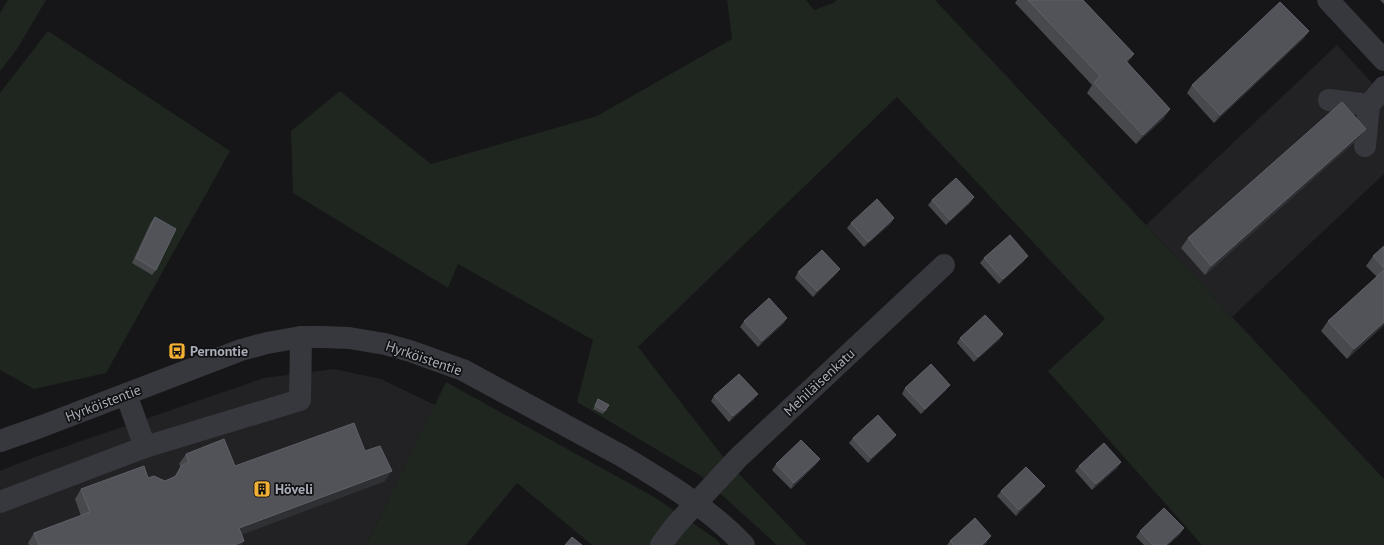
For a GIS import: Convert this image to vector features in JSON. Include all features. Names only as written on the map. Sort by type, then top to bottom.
[{"type":"street","points":[[1328,0],[1384,60]]},
{"type":"street","points":[[1365,146],[1369,105],[1384,87]]},
{"type":"street","points":[[1329,100],[1369,105]]},
{"type":"street","name":"Mehiläisenkatu","points":[[661,545],[675,526],[738,458],[944,265]]},
{"type":"street","points":[[0,502],[145,447],[300,400],[301,337]]},
{"type":"street","name":"Hyrköistentie","points":[[0,441],[241,350],[267,343],[301,337],[349,338],[385,344],[410,351],[463,370],[622,456],[697,503],[744,545]]},
{"type":"street","points":[[126,394],[145,447]]},
{"type":"shaded area","points":[[8,0],[46,0],[17,49],[0,71],[0,13]]},
{"type":"shaded area","points":[[727,0],[806,0],[814,10],[837,0],[935,0],[1384,479],[1384,545],[1202,545],[1048,371],[1105,319],[897,97],[638,347],[724,458],[807,545],[777,545],[701,476],[577,402],[593,340],[458,264],[448,288],[293,193],[291,131],[340,91],[431,164],[597,116],[732,39]]},
{"type":"shaded area","points":[[48,31],[230,151],[106,373],[34,389],[0,370],[0,93]]},
{"type":"shaded area","points":[[1337,45],[1384,96],[1384,174],[1232,317],[1146,225]]},
{"type":"shaded area","points":[[334,369],[381,379],[435,405],[366,545],[0,545],[0,471],[35,457],[264,378]]},
{"type":"shaded area","points":[[446,382],[654,497],[716,539],[721,545],[592,545],[517,483],[466,545],[366,545]]},
{"type":"building","points":[[1028,0],[1083,0],[1134,54],[1126,61],[1170,109],[1143,135],[1094,83],[1100,76]]},
{"type":"building","points":[[1280,2],[1309,31],[1220,115],[1192,85]]},
{"type":"building","points":[[1342,102],[1366,129],[1211,266],[1188,238]]},
{"type":"building","points":[[956,178],[974,197],[950,220],[932,200]]},
{"type":"building","points":[[877,199],[894,218],[868,242],[851,223]]},
{"type":"building","points":[[155,217],[176,229],[156,270],[136,258]]},
{"type":"building","points":[[1010,235],[1028,256],[1003,279],[984,258]]},
{"type":"building","points":[[1384,246],[1384,268],[1373,256]]},
{"type":"building","points":[[822,250],[840,269],[817,291],[798,272]]},
{"type":"building","points":[[1384,270],[1384,322],[1354,349],[1328,321]]},
{"type":"building","points":[[769,298],[787,318],[762,341],[744,321]]},
{"type":"building","points":[[985,315],[1003,334],[978,357],[960,338]]},
{"type":"building","points":[[931,364],[950,385],[925,409],[905,388]]},
{"type":"building","points":[[739,374],[758,394],[733,416],[714,396]]},
{"type":"building","points":[[598,399],[609,405],[605,411],[595,406]]},
{"type":"building","points":[[878,415],[896,435],[871,458],[853,438]]},
{"type":"building","name":"Höveli","points":[[354,423],[365,451],[380,446],[392,471],[239,528],[244,541],[235,545],[39,545],[34,533],[90,512],[81,489],[144,466],[148,478],[154,476],[165,481],[176,476],[181,466],[189,462],[186,454],[224,439],[235,466]]},
{"type":"building","points":[[801,440],[820,459],[794,483],[776,464]]},
{"type":"building","points":[[1104,443],[1121,462],[1096,484],[1079,466]]},
{"type":"building","points":[[1026,467],[1045,486],[1019,510],[1001,491]]},
{"type":"building","points":[[1164,508],[1184,528],[1166,545],[1153,545],[1140,531]]},
{"type":"building","points":[[975,518],[991,536],[982,545],[954,545],[950,541]]},
{"type":"building","points":[[572,537],[582,545],[565,545]]},
{"type":"place","name":"Pernontie","points":[[177,351]]},
{"type":"place","name":"Höveli","points":[[262,489]]}]
